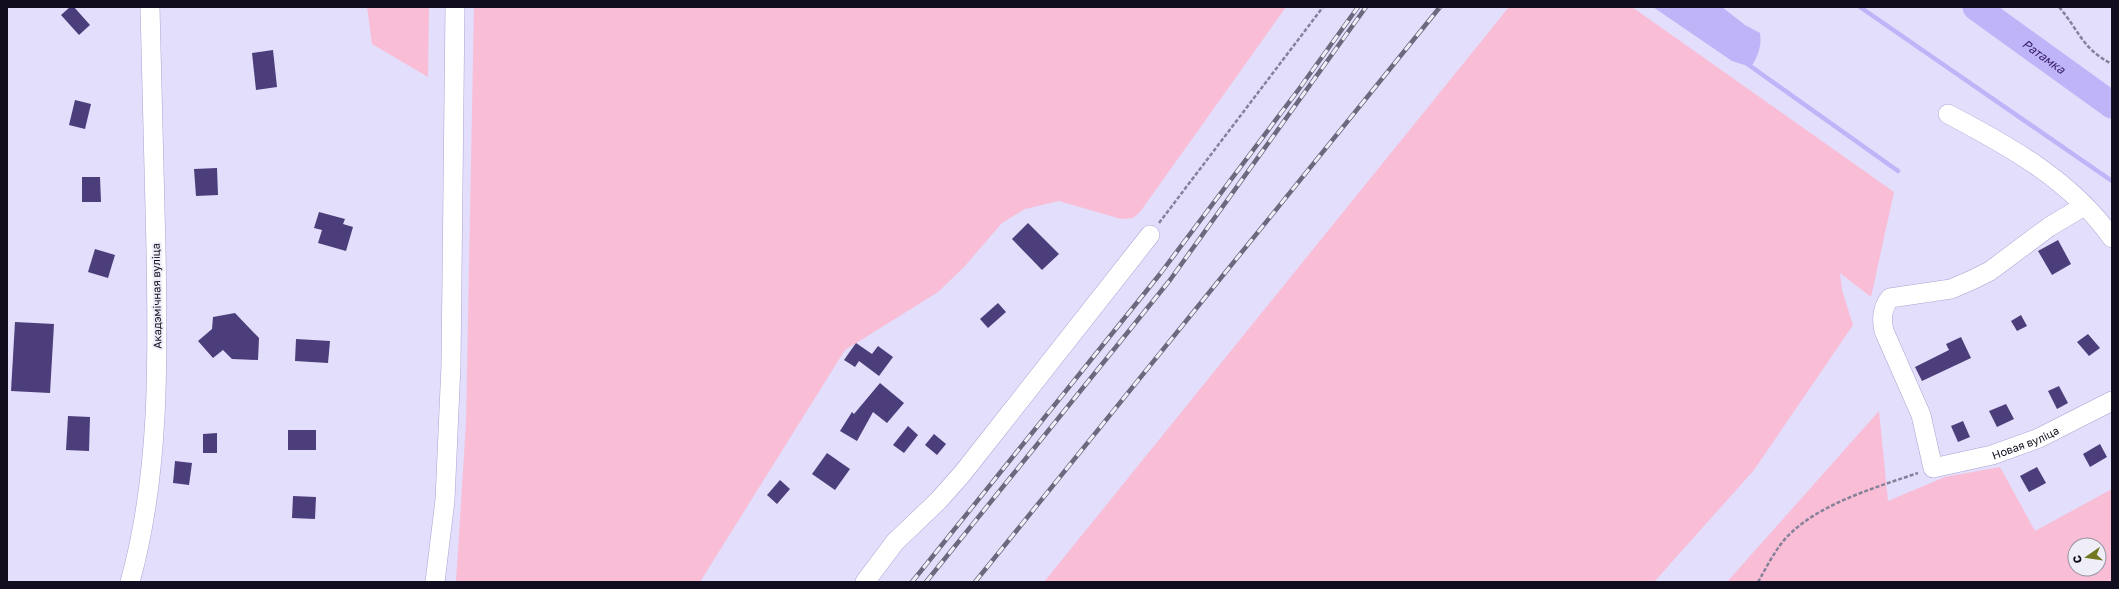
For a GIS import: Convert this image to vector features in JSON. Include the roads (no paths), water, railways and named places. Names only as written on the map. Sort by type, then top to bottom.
[{"type":"street","name":"Акадэмічная вуліца","points":[[130,582],[136,559],[151,477],[158,345],[150,7]]},
{"type":"street","points":[[435,582],[445,500],[451,365],[455,7]]},
{"type":"street","points":[[1948,114],[1997,139],[2038,166],[2059,182],[2084,206],[2112,238]]},
{"type":"street","name":"Новая вуліца","points":[[2084,206],[2049,227],[1990,271],[1972,280],[1952,289],[1899,295],[1890,298],[1884,305],[1882,321],[1884,331],[1922,415],[1933,468],[1992,455],[2039,438],[2112,400]]},
{"type":"street","points":[[864,582],[895,542],[938,501],[962,474],[1150,235]]},
{"type":"waterway","points":[[1860,7],[2112,181]]},
{"type":"waterway","name":"Ратамка","points":[[1976,7],[2112,105]]},
{"type":"waterway","points":[[1746,63],[1898,171]]},
{"type":"railway","points":[[912,582],[1160,274],[1299,89],[1358,7]]},
{"type":"railway","points":[[926,582],[1170,280],[1366,7]]},
{"type":"railway","points":[[975,582],[1440,7]]}]
